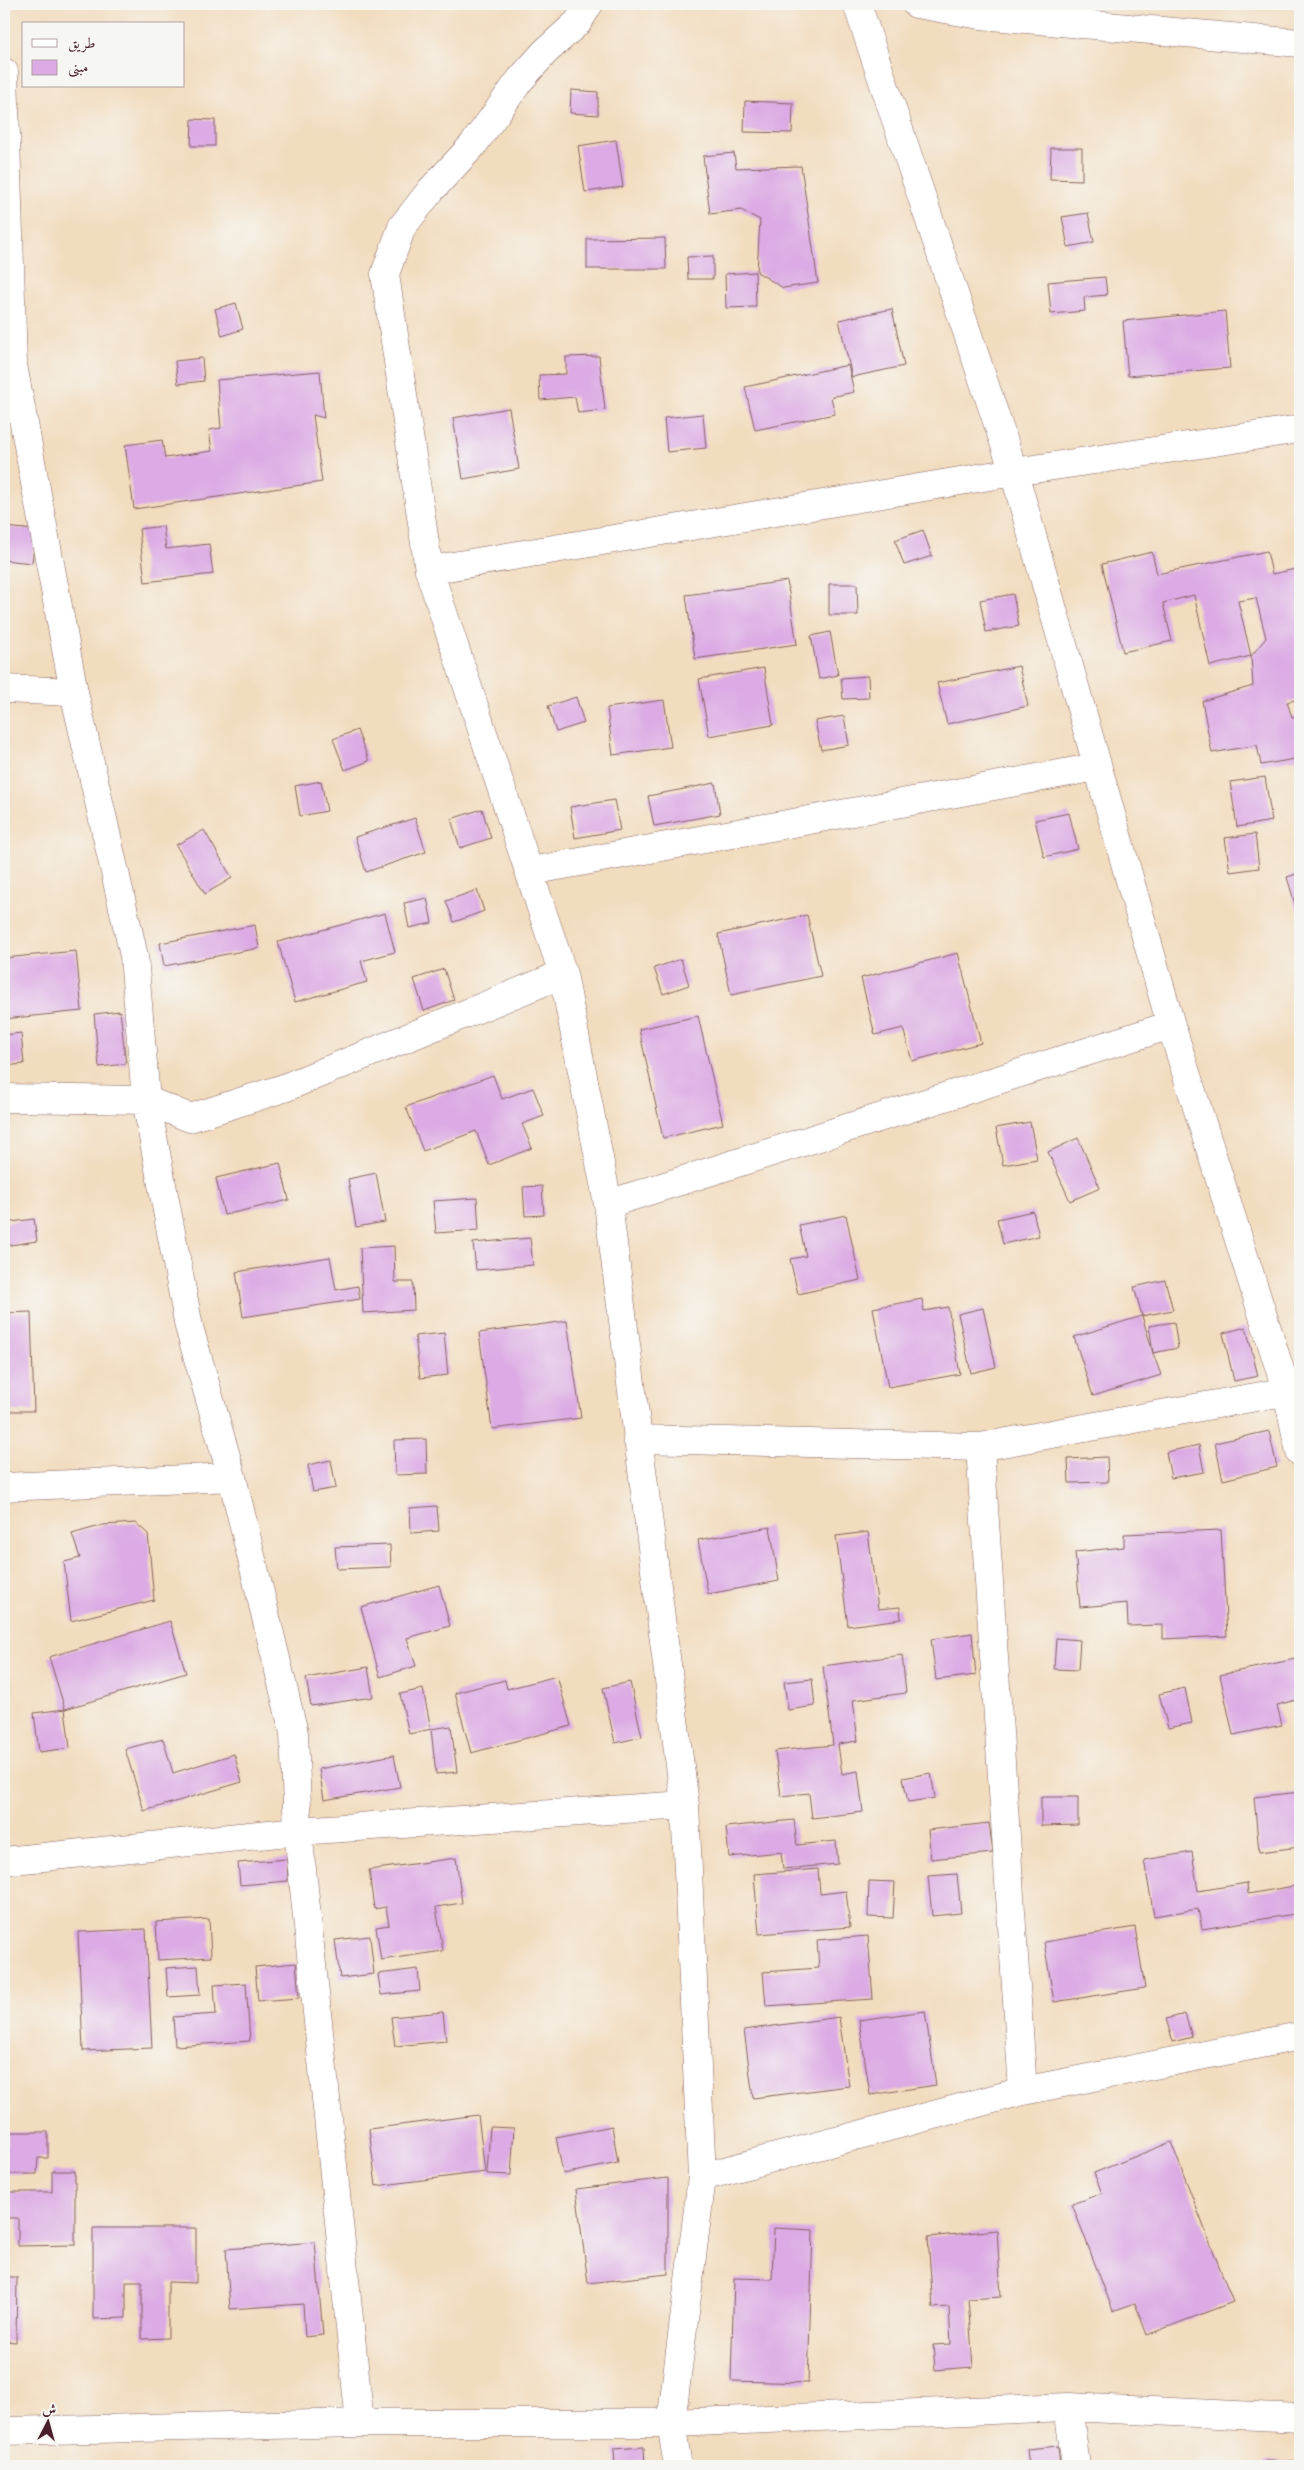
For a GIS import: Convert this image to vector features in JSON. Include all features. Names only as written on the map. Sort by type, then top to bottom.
[{"type":"street","points":[[588,4],[578,22],[545,52],[520,80],[473,145],[431,190],[402,227],[385,274],[429,570],[531,871],[563,974],[608,1204],[685,1805],[702,2177],[671,2423],[678,2466]]},
{"type":"street","points":[[857,4],[1014,472],[1171,1025],[1293,1391],[1300,1452]]},
{"type":"street","points":[[916,4],[980,15],[1300,43]]},
{"type":"street","points":[[4,72],[8,365],[74,692],[134,956],[146,1100],[190,1327],[232,1477],[294,1733],[298,1831],[360,2424]]},
{"type":"street","points":[[429,570],[1014,472],[1300,429]]},
{"type":"street","points":[[4,689],[74,692]]},
{"type":"street","points":[[531,871],[1097,767]]},
{"type":"street","points":[[4,1098],[146,1100],[190,1118],[284,1088],[563,974]]},
{"type":"street","points":[[608,1204],[1171,1025]]},
{"type":"street","points":[[637,1439],[980,1447],[1293,1391]]},
{"type":"street","points":[[980,1447],[1023,2092]]},
{"type":"street","points":[[4,1487],[232,1477]]},
{"type":"street","points":[[4,1861],[298,1831],[685,1805]]},
{"type":"street","points":[[702,2177],[1023,2092],[1300,2036]]},
{"type":"street","points":[[4,2431],[360,2424],[671,2423],[1068,2407],[1300,2418]]},
{"type":"street","points":[[1068,2407],[1076,2466]]},
{"type":"building","points":[[571,90],[598,92],[598,115],[570,113]]},
{"type":"building","points":[[745,101],[793,103],[792,133],[744,132]]},
{"type":"building","points":[[192,119],[215,120],[215,146],[191,146]]},
{"type":"building","points":[[616,140],[623,187],[585,192],[578,146]]},
{"type":"building","points":[[1051,148],[1082,148],[1082,180],[1050,179]]},
{"type":"building","points":[[734,153],[736,168],[801,166],[818,283],[783,288],[757,272],[760,220],[741,210],[710,214],[703,156]]},
{"type":"building","points":[[1088,213],[1094,242],[1068,247],[1062,217]]},
{"type":"building","points":[[665,238],[666,269],[587,269],[587,239]]},
{"type":"building","points":[[713,256],[713,279],[688,279],[687,257]]},
{"type":"building","points":[[755,272],[756,307],[726,308],[725,274]]},
{"type":"building","points":[[1105,277],[1107,295],[1084,297],[1085,311],[1051,314],[1048,282]]},
{"type":"building","points":[[236,303],[243,329],[222,336],[215,309]]},
{"type":"building","points":[[892,309],[904,366],[852,377],[839,320]]},
{"type":"building","points":[[1225,311],[1230,368],[1128,376],[1123,321]]},
{"type":"building","points":[[599,356],[605,410],[578,413],[575,397],[540,400],[539,375],[566,374],[566,357]]},
{"type":"building","points":[[202,358],[204,381],[178,384],[175,361]]},
{"type":"building","points":[[848,365],[854,392],[831,397],[835,414],[755,430],[745,387]]},
{"type":"building","points":[[320,371],[324,418],[313,415],[322,482],[134,509],[125,445],[162,440],[165,458],[212,451],[209,430],[221,428],[217,380]]},
{"type":"building","points":[[509,408],[519,469],[463,479],[453,418]]},
{"type":"building","points":[[703,414],[706,448],[667,452],[664,418]]},
{"type":"building","points":[[163,526],[166,549],[209,544],[213,574],[145,582],[139,529]]},
{"type":"building","points":[[4,527],[36,530],[32,563],[4,560]]},
{"type":"building","points":[[923,530],[932,556],[904,565],[895,540]]},
{"type":"building","points":[[1267,551],[1272,574],[1300,568],[1300,699],[1287,702],[1292,717],[1300,715],[1300,758],[1261,765],[1257,745],[1212,753],[1202,701],[1253,686],[1251,656],[1210,666],[1194,595],[1163,603],[1172,641],[1123,652],[1102,564],[1152,552],[1157,574]],"holes":[[[1256,598],[1266,638],[1251,656],[1238,601]]]},
{"type":"building","points":[[787,581],[797,644],[695,659],[686,595]]},
{"type":"building","points":[[829,584],[857,584],[858,615],[829,615]]},
{"type":"building","points":[[1013,594],[1019,626],[986,632],[980,600]]},
{"type":"building","points":[[830,632],[838,675],[819,679],[811,636]]},
{"type":"building","points":[[1019,666],[1028,706],[947,724],[937,683]]},
{"type":"building","points":[[764,668],[773,725],[709,736],[699,679]]},
{"type":"building","points":[[868,676],[869,698],[843,699],[841,678]]},
{"type":"building","points":[[576,697],[584,723],[556,732],[548,706]]},
{"type":"building","points":[[664,700],[671,747],[613,755],[607,708]]},
{"type":"building","points":[[844,716],[849,745],[821,750],[815,721]]},
{"type":"building","points":[[357,730],[369,761],[345,770],[333,739]]},
{"type":"building","points":[[1265,777],[1272,821],[1237,827],[1230,782]]},
{"type":"building","points":[[321,781],[327,811],[300,816],[295,786]]},
{"type":"building","points":[[715,783],[720,814],[654,826],[648,796]]},
{"type":"building","points":[[614,800],[620,830],[575,838],[570,807]]},
{"type":"building","points":[[482,809],[491,838],[460,848],[451,819]]},
{"type":"building","points":[[1069,813],[1078,849],[1044,857],[1035,820]]},
{"type":"building","points":[[415,818],[426,852],[366,872],[355,837]]},
{"type":"building","points":[[204,830],[232,878],[205,894],[176,845]]},
{"type":"building","points":[[1255,834],[1259,868],[1230,872],[1225,838]]},
{"type":"building","points":[[1300,873],[1300,910],[1297,911],[1287,877]]},
{"type":"building","points":[[477,890],[484,911],[454,922],[446,901]]},
{"type":"building","points":[[427,898],[432,923],[409,928],[404,903]]},
{"type":"building","points":[[385,913],[395,952],[361,961],[367,982],[295,1002],[278,942]]},
{"type":"building","points":[[807,915],[821,976],[731,995],[718,934]]},
{"type":"building","points":[[255,925],[259,948],[164,966],[160,943]]},
{"type":"building","points":[[76,951],[82,1011],[4,1019],[4,958]]},
{"type":"building","points":[[958,953],[981,1043],[912,1061],[903,1028],[875,1035],[861,978]]},
{"type":"building","points":[[681,959],[689,985],[663,994],[654,968]]},
{"type":"building","points":[[444,969],[454,1000],[424,1011],[414,979]]},
{"type":"building","points":[[120,1011],[126,1064],[99,1067],[94,1014]]},
{"type":"building","points":[[698,1016],[723,1124],[663,1138],[639,1029]]},
{"type":"building","points":[[21,1033],[24,1064],[4,1066],[4,1035]]},
{"type":"building","points":[[493,1075],[502,1099],[533,1088],[544,1116],[522,1124],[532,1148],[489,1165],[476,1131],[423,1151],[406,1107]]},
{"type":"building","points":[[1030,1122],[1037,1159],[1003,1165],[996,1128]]},
{"type":"building","points":[[1078,1138],[1100,1188],[1070,1201],[1048,1152]]},
{"type":"building","points":[[280,1163],[289,1200],[224,1215],[216,1178]]},
{"type":"building","points":[[376,1173],[385,1222],[356,1227],[348,1179]]},
{"type":"building","points":[[542,1186],[544,1215],[525,1216],[523,1187]]},
{"type":"building","points":[[477,1198],[479,1230],[436,1233],[433,1201]]},
{"type":"building","points":[[1033,1211],[1039,1236],[1003,1244],[997,1219]]},
{"type":"building","points":[[846,1215],[860,1280],[798,1294],[790,1259],[806,1256],[799,1225]]},
{"type":"building","points":[[34,1219],[37,1241],[4,1246],[4,1223]]},
{"type":"building","points":[[530,1238],[533,1265],[476,1270],[473,1243]]},
{"type":"building","points":[[394,1246],[395,1282],[413,1282],[414,1310],[363,1313],[360,1248]]},
{"type":"building","points":[[330,1257],[336,1290],[358,1286],[360,1299],[243,1317],[236,1272]]},
{"type":"building","points":[[1165,1280],[1173,1310],[1142,1316],[1134,1287]]},
{"type":"building","points":[[922,1299],[924,1311],[948,1307],[960,1374],[888,1387],[873,1308]]},
{"type":"building","points":[[983,1308],[996,1367],[971,1373],[958,1314]]},
{"type":"building","points":[[31,1312],[34,1411],[4,1411],[4,1313]]},
{"type":"building","points":[[1142,1316],[1161,1375],[1093,1396],[1074,1337]]},
{"type":"building","points":[[567,1321],[581,1418],[492,1429],[479,1333]]},
{"type":"building","points":[[1174,1322],[1178,1348],[1153,1353],[1149,1326]]},
{"type":"building","points":[[1246,1327],[1258,1376],[1234,1381],[1223,1333]]},
{"type":"building","points":[[444,1333],[448,1375],[420,1378],[415,1336]]},
{"type":"building","points":[[1269,1431],[1277,1467],[1223,1480],[1215,1443]]},
{"type":"building","points":[[426,1439],[427,1474],[395,1475],[394,1440]]},
{"type":"building","points":[[1199,1445],[1204,1472],[1171,1478],[1166,1452]]},
{"type":"building","points":[[1107,1457],[1108,1482],[1069,1483],[1068,1459]]},
{"type":"building","points":[[331,1460],[336,1488],[313,1492],[308,1465]]},
{"type":"building","points":[[437,1506],[439,1531],[411,1533],[410,1508]]},
{"type":"building","points":[[136,1523],[148,1534],[154,1600],[71,1621],[64,1562],[80,1558],[72,1534],[103,1525]]},
{"type":"building","points":[[770,1527],[779,1581],[708,1594],[698,1540]]},
{"type":"building","points":[[1221,1530],[1227,1636],[1163,1639],[1163,1625],[1128,1626],[1127,1603],[1080,1607],[1075,1552],[1124,1547],[1124,1534]]},
{"type":"building","points":[[868,1532],[878,1609],[900,1607],[901,1619],[848,1626],[836,1536]]},
{"type":"building","points":[[390,1545],[391,1567],[337,1569],[335,1547]]},
{"type":"building","points":[[439,1585],[450,1626],[407,1638],[416,1666],[380,1677],[361,1607]]},
{"type":"building","points":[[170,1621],[186,1673],[65,1709],[49,1657]]},
{"type":"building","points":[[972,1633],[976,1675],[936,1680],[931,1639]]},
{"type":"building","points":[[1056,1638],[1080,1640],[1078,1670],[1054,1669]]},
{"type":"building","points":[[902,1655],[906,1693],[853,1700],[858,1741],[838,1744],[842,1774],[858,1771],[863,1812],[812,1818],[809,1793],[781,1796],[775,1751],[833,1745],[823,1666]]},
{"type":"building","points":[[1300,1658],[1300,1699],[1277,1705],[1282,1725],[1233,1735],[1220,1675]]},
{"type":"building","points":[[368,1667],[373,1697],[311,1706],[306,1678]]},
{"type":"building","points":[[557,1676],[571,1726],[471,1753],[455,1693],[505,1680],[507,1689]]},
{"type":"building","points":[[812,1679],[815,1706],[788,1710],[784,1682]]},
{"type":"building","points":[[630,1682],[642,1737],[615,1743],[603,1688]]},
{"type":"building","points":[[1185,1688],[1192,1723],[1168,1728],[1159,1694]]},
{"type":"building","points":[[423,1689],[431,1729],[409,1734],[400,1694]]},
{"type":"building","points":[[65,1709],[70,1748],[39,1752],[34,1713]]},
{"type":"building","points":[[451,1726],[457,1772],[436,1774],[431,1729]]},
{"type":"building","points":[[163,1739],[173,1773],[234,1754],[242,1782],[144,1811],[125,1749]]},
{"type":"building","points":[[394,1755],[400,1787],[324,1800],[319,1769]]},
{"type":"building","points":[[931,1773],[935,1798],[908,1802],[903,1778]]},
{"type":"building","points":[[1300,1792],[1300,1847],[1259,1852],[1254,1797]]},
{"type":"building","points":[[1041,1797],[1078,1797],[1078,1825],[1041,1826]]},
{"type":"building","points":[[794,1820],[797,1845],[836,1841],[838,1864],[783,1869],[781,1852],[729,1857],[726,1827]]},
{"type":"building","points":[[989,1823],[993,1853],[931,1859],[928,1830]]},
{"type":"building","points":[[1192,1852],[1198,1891],[1247,1883],[1248,1894],[1300,1885],[1300,1913],[1202,1929],[1198,1909],[1154,1916],[1144,1860]]},
{"type":"building","points":[[456,1858],[462,1903],[436,1907],[443,1951],[381,1960],[376,1927],[389,1925],[386,1907],[374,1909],[369,1870]]},
{"type":"building","points":[[287,1859],[288,1881],[240,1885],[238,1863]]},
{"type":"building","points":[[818,1869],[820,1894],[846,1891],[850,1927],[759,1934],[754,1874]]},
{"type":"building","points":[[957,1874],[961,1913],[932,1916],[928,1876]]},
{"type":"building","points":[[869,1881],[895,1882],[893,1918],[868,1917]]},
{"type":"building","points":[[209,1919],[211,1957],[158,1960],[156,1922]]},
{"type":"building","points":[[1135,1927],[1145,1988],[1054,2002],[1044,1942]]},
{"type":"building","points":[[146,1929],[152,2048],[83,2051],[78,1932]]},
{"type":"building","points":[[370,1936],[374,1974],[340,1978],[335,1940]]},
{"type":"building","points":[[868,1936],[873,1999],[766,2006],[763,1972],[819,1968],[817,1940]]},
{"type":"building","points":[[296,1963],[299,1998],[258,2001],[255,1967]]},
{"type":"building","points":[[198,1966],[200,1995],[168,1997],[166,1968]]},
{"type":"building","points":[[418,1969],[420,1991],[381,1995],[378,1974]]},
{"type":"building","points":[[246,1983],[250,2041],[175,2046],[173,2017],[216,2014],[214,1985]]},
{"type":"building","points":[[925,2011],[936,2085],[870,2095],[859,2020]]},
{"type":"building","points":[[443,2012],[446,2041],[395,2046],[391,2017]]},
{"type":"building","points":[[1185,2014],[1192,2037],[1173,2042],[1166,2019]]},
{"type":"building","points":[[839,2017],[849,2086],[753,2098],[744,2030]]},
{"type":"building","points":[[478,2115],[485,2172],[376,2186],[369,2129]]},
{"type":"building","points":[[612,2126],[618,2163],[563,2174],[556,2137]]},
{"type":"building","points":[[490,2127],[514,2128],[511,2175],[487,2174]]},
{"type":"building","points":[[7,2132],[48,2132],[48,2158],[38,2158],[37,2174],[4,2174],[4,2145],[8,2145]]},
{"type":"building","points":[[1171,2142],[1233,2302],[1147,2335],[1135,2303],[1113,2311],[1072,2204],[1102,2193],[1094,2173]]},
{"type":"building","points":[[52,2171],[75,2171],[75,2245],[18,2246],[18,2218],[6,2218],[5,2192],[52,2192]]},
{"type":"building","points":[[668,2178],[668,2274],[588,2283],[576,2189]]},
{"type":"building","points":[[93,2228],[196,2228],[196,2283],[168,2282],[168,2338],[142,2339],[142,2282],[126,2282],[126,2318],[93,2319]]},
{"type":"building","points":[[774,2228],[813,2230],[808,2383],[731,2381],[734,2278],[772,2279]]},
{"type":"building","points":[[997,2230],[1001,2297],[968,2299],[973,2367],[935,2370],[933,2345],[951,2344],[949,2307],[933,2308],[928,2237]]},
{"type":"building","points":[[315,2242],[323,2335],[305,2337],[303,2304],[230,2309],[226,2249]]},
{"type":"building","points":[[4,2277],[17,2277],[16,2342],[4,2341]]},
{"type":"building","points":[[1058,2446],[1060,2466],[1029,2466],[1027,2449]]},
{"type":"building","points":[[644,2447],[645,2466],[615,2466],[614,2449]]},
{"type":"building","points":[[1265,2461],[1299,2462],[1299,2466],[1265,2466]]}]
